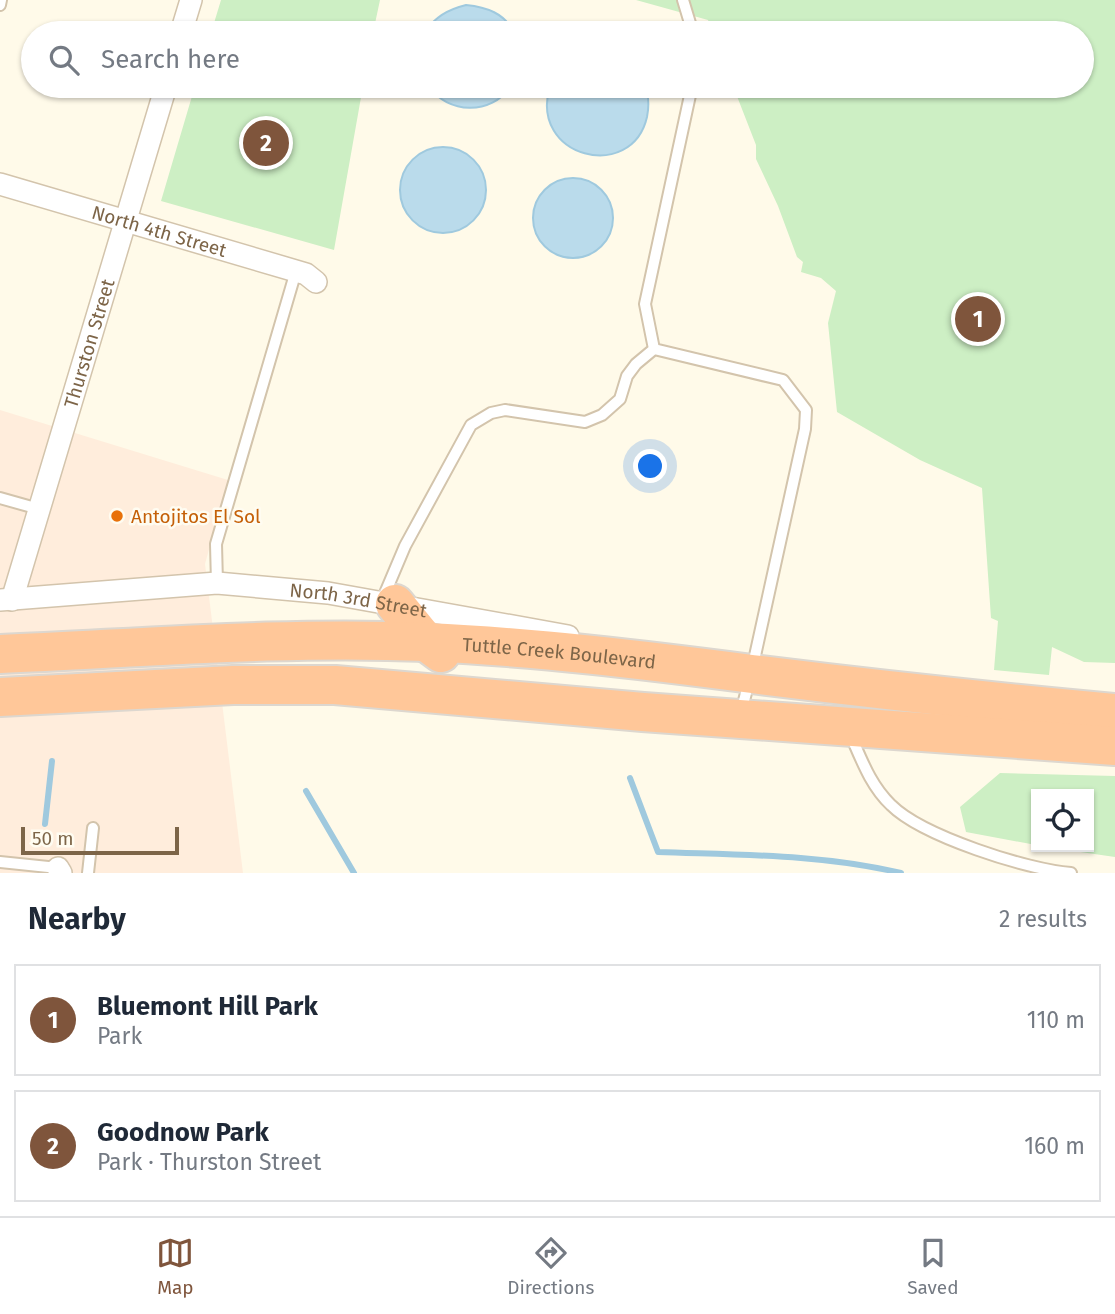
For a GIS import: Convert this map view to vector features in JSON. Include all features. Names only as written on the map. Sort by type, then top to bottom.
[{"type":"highway","points":[[388,603],[426,642],[468,671],[501,684],[591,707]]},
{"type":"highway","name":"Tuttle Creek Boulevard","points":[[0,654],[201,644],[426,642],[551,651],[1115,713]]},
{"type":"highway","points":[[0,697],[233,685],[335,685],[1115,746]]},
{"type":"street","points":[[185,21],[191,0]]},
{"type":"street","name":"Thurston Street","points":[[6,600],[39,509],[162,98]]},
{"type":"street","name":"North 4th Street","points":[[0,184],[306,274],[316,282]]},
{"type":"street","name":"North 3rd Street","points":[[6,600],[217,583],[328,593],[642,649],[713,669]]},
{"type":"lane","points":[[0,5],[2,0]]},
{"type":"lane","points":[[683,0],[689,21]]},
{"type":"lane","points":[[653,349],[645,304],[689,98]]},
{"type":"lane","points":[[217,583],[216,544],[296,271]]},
{"type":"lane","points":[[388,603],[405,546],[471,425],[491,413],[505,410],[584,422],[603,415],[620,399],[627,376],[653,349]]},
{"type":"lane","points":[[653,349],[783,380],[806,410],[805,429],[739,718]]},
{"type":"lane","points":[[0,498],[39,509]]},
{"type":"lane","points":[[847,727],[872,784],[893,807],[938,834],[1003,858],[1053,872],[1071,873]]},
{"type":"lane","points":[[88,873],[93,828]]},
{"type":"lane","points":[[0,862],[60,871]]},
{"type":"shaded area","points":[[0,410],[228,480],[205,564],[243,873],[0,873]]},
{"type":"green space","points":[[221,0],[380,0],[376,21],[215,21]]},
{"type":"green space","points":[[636,0],[1115,0],[1115,663],[1084,662],[1052,647],[1049,675],[994,670],[998,621],[991,618],[982,488],[920,460],[837,412],[828,323],[836,291],[821,278],[801,272],[803,262],[797,257],[778,206],[756,159],[756,145],[738,98],[1094,98],[1094,21],[708,20]]},
{"type":"green space","points":[[191,98],[361,98],[334,250],[161,201]]},
{"type":"green space","points":[[1000,773],[1115,776],[1115,857],[1080,852],[1094,852],[1094,789],[1031,789],[1031,844],[966,832],[960,807]]},
{"type":"water","points":[[466,5],[481,7],[507,21],[434,21],[453,9]]},
{"type":"water","points":[[441,98],[500,98],[481,107],[470,108]]},
{"type":"water","points":[[549,98],[648,98],[648,102],[647,117],[638,138],[622,150],[604,155],[585,153],[567,145],[554,130],[547,111]]},
{"type":"water","points":[[435,147],[451,147],[474,159],[483,173],[486,190],[483,207],[474,221],[451,233],[435,233],[419,226],[407,214],[400,198],[400,182],[407,166],[419,154]]},
{"type":"water","points":[[565,178],[581,178],[602,189],[613,210],[613,226],[602,247],[581,258],[565,258],[551,252],[539,240],[533,226],[533,210],[539,196],[551,184]]},
{"type":"waterway","points":[[45,824],[52,761]]},
{"type":"waterway","points":[[630,778],[658,852],[811,859],[901,873]]},
{"type":"waterway","points":[[306,791],[354,873]]},
{"type":"place","name":"Goodnow Park","points":[[266,143]]},
{"type":"place","name":"Bluemont Hill Park","points":[[978,319]]},
{"type":"place","name":"Antojitos El Sol","points":[[117,516]]}]
